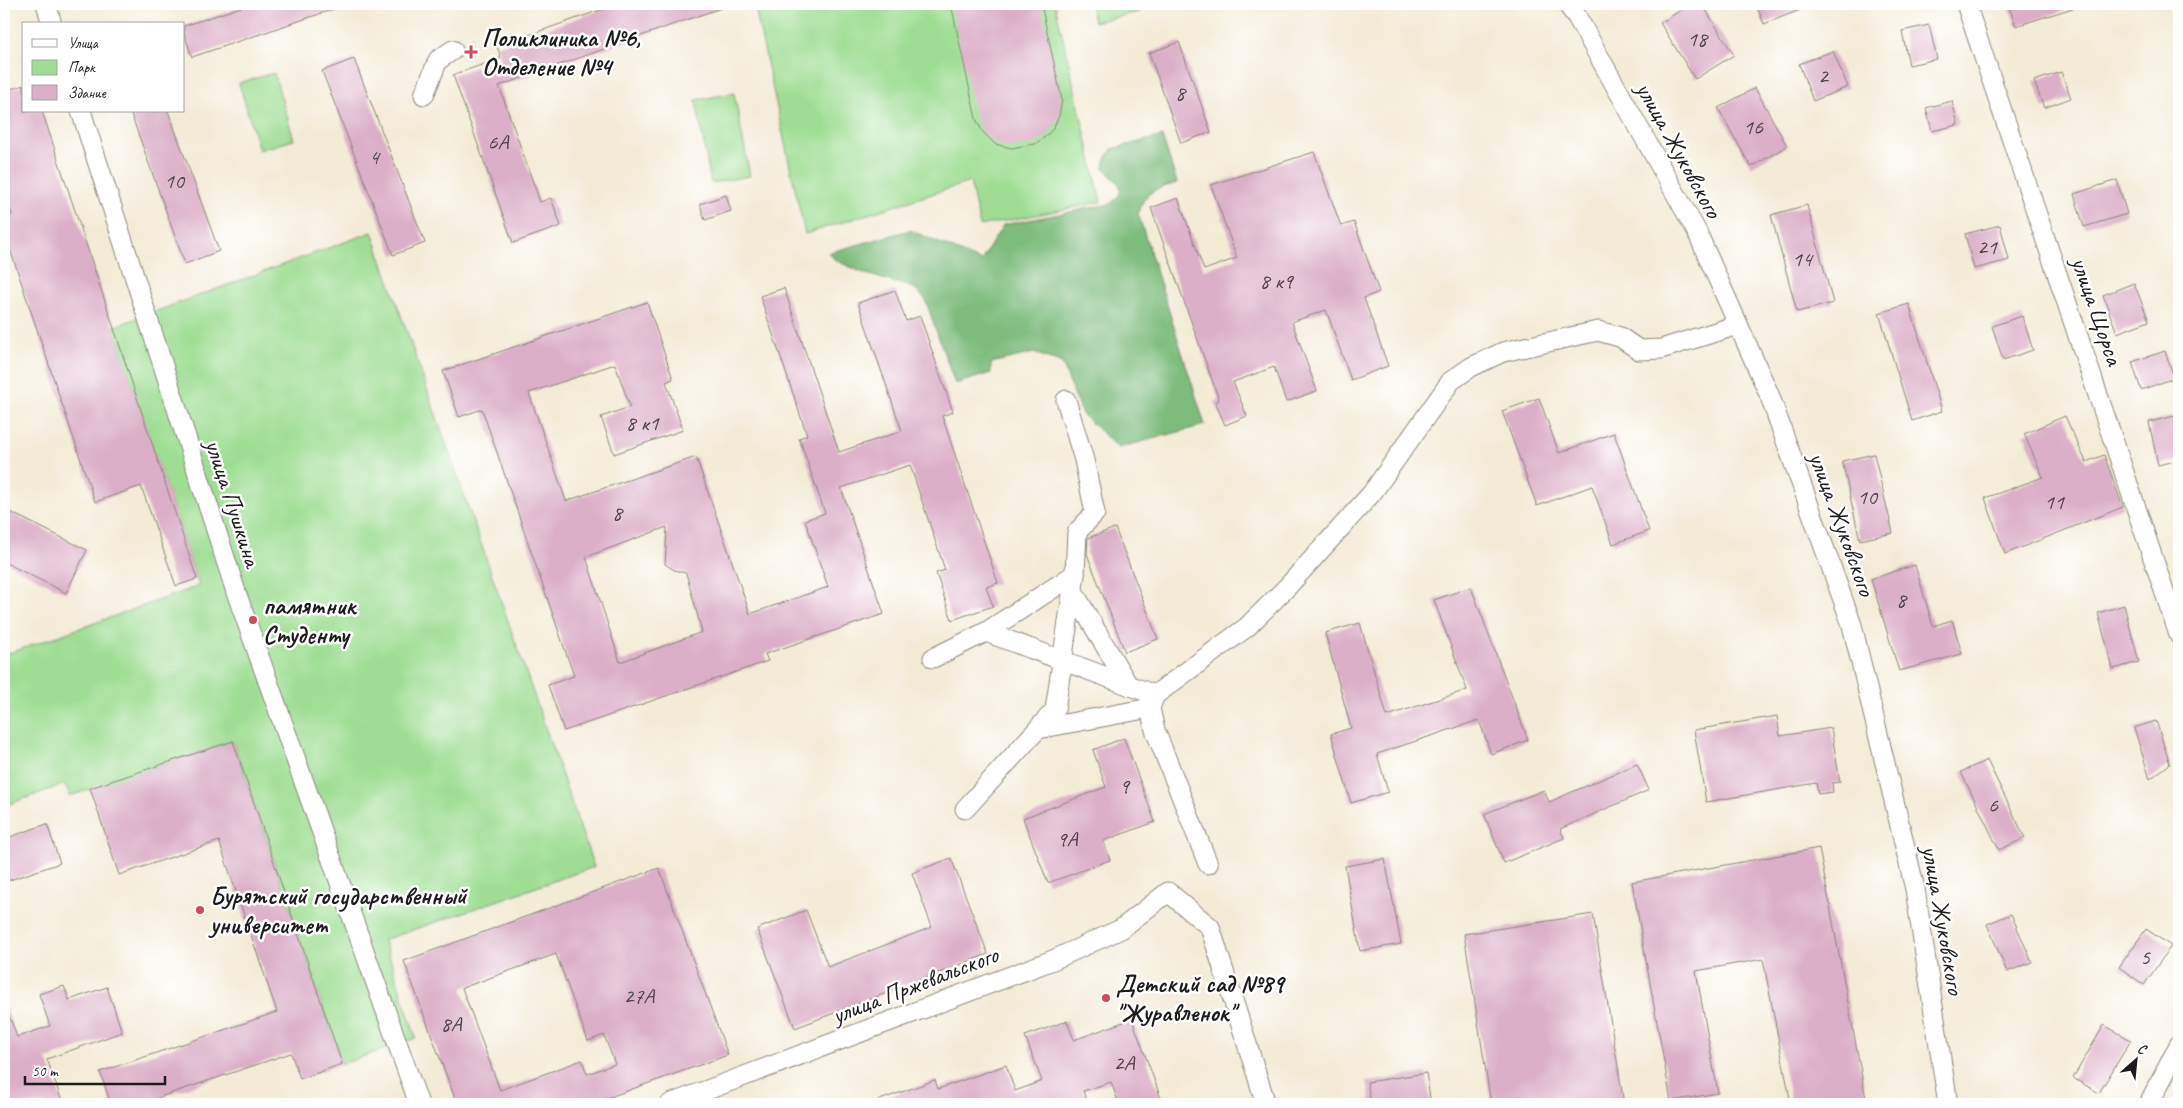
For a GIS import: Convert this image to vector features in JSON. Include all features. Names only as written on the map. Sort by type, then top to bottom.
[{"type":"street","points":[[46,4],[51,22]]},
{"type":"street","name":"улица Жуковского","points":[[1567,4],[1578,17],[1697,232],[1769,394],[1852,625],[1915,889],[1948,1104]]},
{"type":"street","name":"улица Щорса","points":[[1966,4],[2179,635]]},
{"type":"street","points":[[424,95],[438,60],[453,50]]},
{"type":"street","name":"улица Пушкина","points":[[81,112],[236,592],[419,1104]]},
{"type":"street","points":[[1038,729],[1152,702],[1247,627],[1289,585],[1372,493],[1451,381],[1471,367],[1503,352],[1598,331],[1620,336],[1639,350],[1646,350],[1661,349],[1738,325]]},
{"type":"street","points":[[965,809],[1055,710],[1074,582],[1077,532],[1096,512],[1084,460],[1066,400]]},
{"type":"street","points":[[1074,582],[1128,685]]},
{"type":"street","points":[[933,658],[986,632],[1074,582]]},
{"type":"street","points":[[986,632],[1128,685],[1152,702],[1156,730],[1208,864]]},
{"type":"street","name":"улица Пржевальского","points":[[670,1104],[1053,960],[1120,929],[1168,892],[1210,927],[1266,1104]]},
{"type":"street","points":[[2149,1104],[2179,1045]]},
{"type":"green space","points":[[754,4],[1055,4],[1101,202],[980,226],[970,182],[805,234]]},
{"type":"green space","points":[[1090,4],[1138,4],[1140,12],[1094,22]]},
{"type":"green space","points":[[274,73],[294,140],[259,150],[239,83]]},
{"type":"green space","points":[[734,93],[750,176],[711,183],[696,100]]},
{"type":"green space","points":[[1162,136],[1177,183],[1162,187],[1148,195],[1138,213],[1205,425],[1118,448],[1082,414],[1062,363],[1034,353],[991,363],[991,373],[955,384],[925,299],[914,288],[866,274],[837,261],[828,253],[910,230],[981,261],[1003,225],[1110,204],[1120,194],[1119,185],[1104,169],[1105,161],[1112,149]]},
{"type":"green space","points":[[372,232],[594,867],[384,940],[416,1038],[342,1064],[233,741],[70,796],[65,784],[4,806],[4,655],[199,586],[113,327]]},
{"type":"building","points":[[250,4],[342,4],[343,6],[192,57],[185,36],[185,26]]},
{"type":"building","points":[[618,4],[725,4],[726,6],[499,86],[540,202],[551,198],[561,226],[513,243],[453,75],[501,58],[497,46]]},
{"type":"building","points":[[951,4],[1041,4],[1062,100],[1059,116],[1053,129],[1035,144],[1011,148],[995,144],[982,131],[976,119]]},
{"type":"building","points":[[1691,4],[1702,4],[1734,55],[1695,79],[1660,23]]},
{"type":"building","points":[[1756,4],[1813,4],[1813,5],[1764,24]]},
{"type":"building","points":[[2008,4],[2075,4],[2076,7],[2016,26]]},
{"type":"building","points":[[1929,25],[1937,59],[1909,65],[1902,31]]},
{"type":"building","points":[[1179,42],[1211,132],[1181,143],[1149,53]]},
{"type":"building","points":[[1833,51],[1848,87],[1813,101],[1799,64]]},
{"type":"building","points":[[354,59],[425,243],[393,255],[322,71]]},
{"type":"building","points":[[2061,72],[2071,98],[2044,108],[2034,81]]},
{"type":"building","points":[[22,86],[22,112],[42,112],[197,579],[176,586],[141,486],[95,502],[4,231],[4,218],[12,215],[4,190],[4,91]]},
{"type":"building","points":[[1755,88],[1787,146],[1751,167],[1718,108]]},
{"type":"building","points":[[1952,101],[1958,125],[1932,131],[1926,108]]},
{"type":"building","points":[[130,112],[168,112],[219,251],[185,264]]},
{"type":"building","points":[[1314,152],[1341,226],[1354,222],[1379,292],[1364,298],[1388,366],[1351,380],[1326,310],[1292,322],[1317,391],[1286,402],[1274,367],[1233,382],[1247,416],[1225,425],[1215,402],[1219,400],[1151,208],[1178,198],[1204,270],[1237,258],[1211,185]]},
{"type":"building","points":[[2117,180],[2127,214],[2084,227],[2074,194]]},
{"type":"building","points":[[726,195],[731,211],[705,220],[700,204]]},
{"type":"building","points":[[1807,205],[1833,303],[1797,312],[1771,215]]},
{"type":"building","points":[[2000,225],[2009,260],[1974,269],[1965,234]]},
{"type":"building","points":[[2134,283],[2149,321],[2117,333],[2103,295]]},
{"type":"building","points":[[784,288],[839,452],[902,431],[858,303],[895,290],[906,321],[920,316],[953,412],[942,416],[998,583],[986,587],[993,606],[952,620],[936,573],[945,570],[910,465],[841,488],[884,614],[765,654],[768,661],[564,731],[548,685],[574,676],[482,409],[459,417],[443,371],[647,302],[673,379],[666,382],[683,430],[614,454],[601,417],[630,407],[615,364],[529,393],[566,501],[696,457],[750,614],[828,587],[805,520],[825,513],[799,438],[807,435],[760,296]],"holes":[[[667,527],[665,564],[674,570],[686,573],[702,632],[620,662],[586,557]]]},
{"type":"building","points":[[1909,304],[1942,411],[1912,421],[1879,313]]},
{"type":"building","points":[[2022,316],[2033,350],[2003,360],[1992,326]]},
{"type":"building","points":[[2165,351],[2174,378],[2141,390],[2132,362]]},
{"type":"building","points":[[1539,398],[1559,453],[1614,433],[1649,531],[1613,544],[1592,486],[1537,506],[1502,411]]},
{"type":"building","points":[[2179,415],[2179,460],[2158,465],[2149,422]]},
{"type":"building","points":[[2065,416],[2086,462],[2104,455],[2123,507],[2005,554],[1985,498],[2043,477],[2024,434]]},
{"type":"building","points":[[1874,454],[1893,533],[1860,540],[1842,461]]},
{"type":"building","points":[[4,509],[87,550],[66,593],[4,562]]},
{"type":"building","points":[[1115,528],[1158,639],[1125,652],[1087,554],[1088,538]]},
{"type":"building","points":[[1915,565],[1933,626],[1952,620],[1962,654],[1899,671],[1871,579]]},
{"type":"building","points":[[1471,587],[1528,740],[1491,754],[1479,720],[1377,754],[1388,792],[1351,803],[1331,734],[1351,728],[1325,633],[1360,623],[1387,716],[1467,690],[1434,600]]},
{"type":"building","points":[[2124,605],[2139,662],[2113,669],[2098,613]]},
{"type":"building","points":[[1777,716],[1780,736],[1831,728],[1840,782],[1832,783],[1833,792],[1818,794],[1816,783],[1706,802],[1694,730]]},
{"type":"building","points":[[2156,721],[2170,764],[2150,779],[2134,728]]},
{"type":"building","points":[[1124,738],[1155,822],[1103,841],[1110,860],[1048,883],[1023,818],[1106,787],[1093,750]]},
{"type":"building","points":[[233,741],[342,1064],[300,1079],[291,1053],[139,1104],[111,1104],[100,1072],[277,1012],[219,841],[119,875],[90,788]]},
{"type":"building","points":[[1987,760],[2025,838],[1999,850],[1961,772]]},
{"type":"building","points":[[1637,764],[1649,790],[1560,829],[1564,838],[1504,863],[1484,814],[1544,790],[1549,802]]},
{"type":"building","points":[[47,824],[60,863],[4,882],[4,839]]},
{"type":"building","points":[[1819,848],[1867,1104],[1791,1104],[1763,959],[1696,971],[1718,1093],[1671,1101],[1632,882]]},
{"type":"building","points":[[951,858],[988,954],[795,1028],[757,929],[806,910],[828,967],[932,927],[912,873]]},
{"type":"building","points":[[1385,859],[1401,944],[1360,951],[1345,866]]},
{"type":"building","points":[[659,868],[728,1055],[590,1104],[457,1104],[404,961]],"holes":[[[556,954],[588,1041],[604,1035],[615,1064],[587,1074],[582,1060],[500,1090],[462,988]]]},
{"type":"building","points":[[1593,914],[1624,1104],[1491,1104],[1464,934]]},
{"type":"building","points":[[2011,914],[2032,962],[2007,972],[1987,924]]},
{"type":"building","points":[[2146,929],[2171,946],[2144,985],[2119,967]]},
{"type":"building","points":[[64,986],[69,1000],[107,987],[122,1032],[47,1059],[63,1104],[4,1104],[4,1007],[6,1007],[17,1037],[50,1026],[39,994]]},
{"type":"building","points":[[1132,1019],[1163,1104],[1119,1104],[1111,1082],[1083,1091],[1088,1104],[874,1104],[874,1102],[935,1080],[938,1089],[1006,1065],[1015,1091],[1042,1081],[1025,1036],[1067,1021],[1074,1040]]},
{"type":"building","points":[[2104,1025],[2131,1040],[2099,1093],[2073,1078]]},
{"type":"building","points":[[1426,1073],[1431,1104],[1371,1104],[1367,1082]]},
{"type":"place","name":"Поликлиника №6, Отделение №4","points":[[471,52]]},
{"type":"place","name":"памятник Студенту","points":[[253,620]]},
{"type":"place","name":"Бурятский государственный университет","points":[[200,910]]},
{"type":"place","name":"Детский сад №89 \"Журавленок\"","points":[[1106,998]]}]
